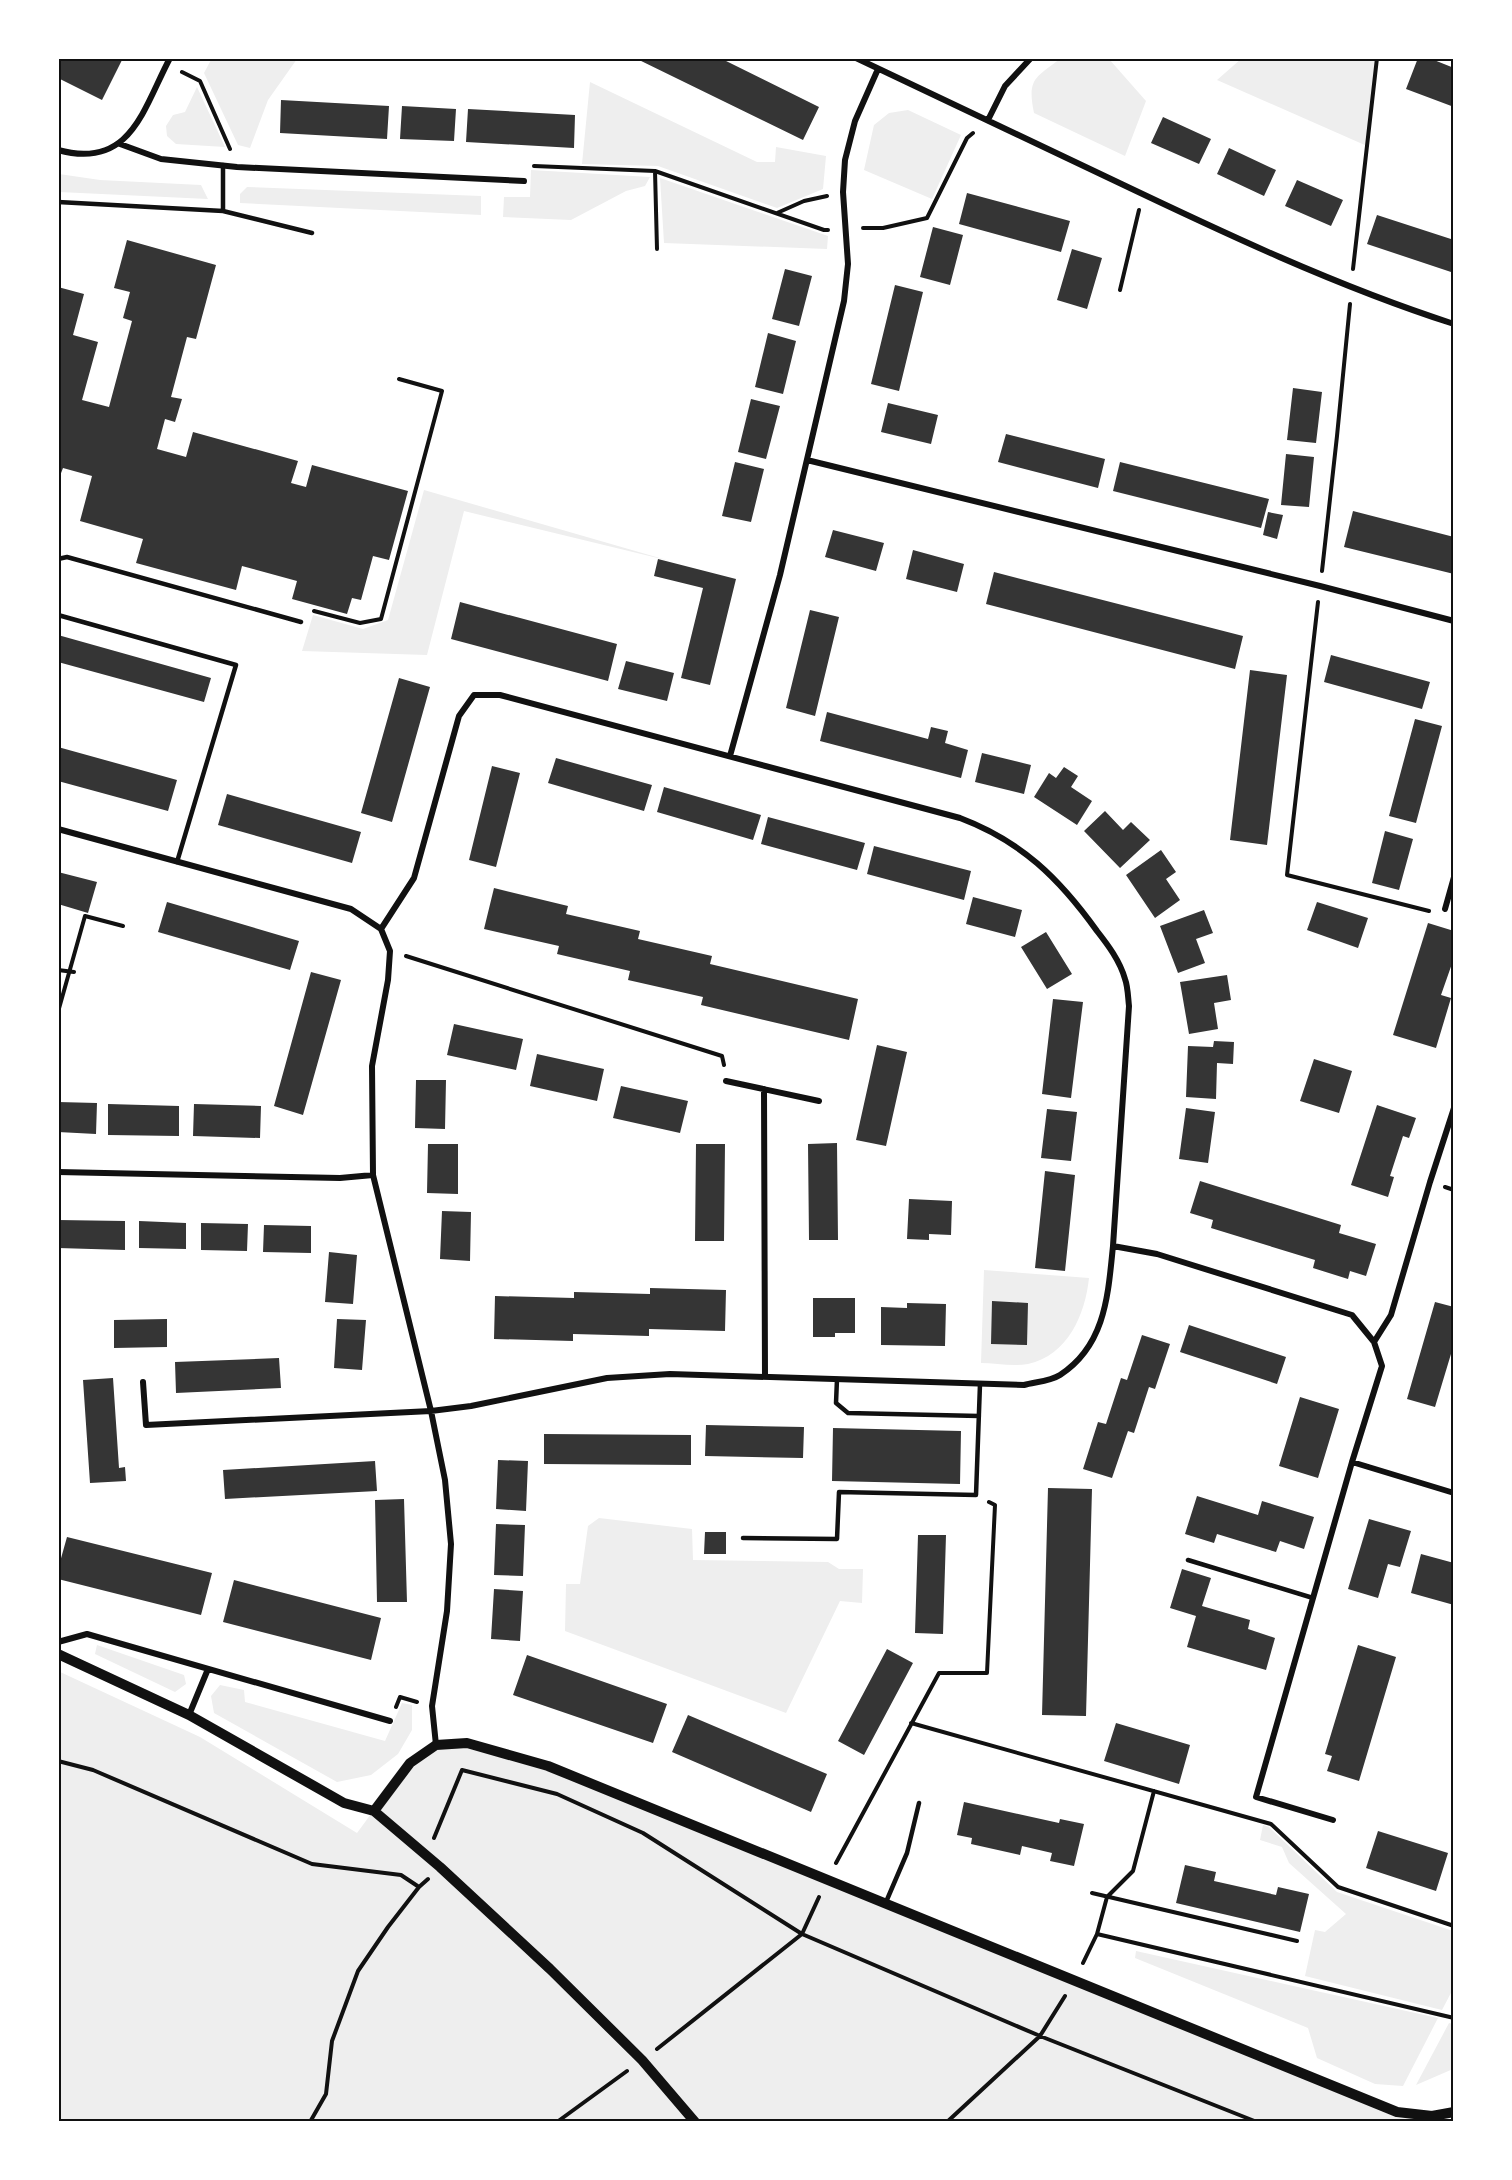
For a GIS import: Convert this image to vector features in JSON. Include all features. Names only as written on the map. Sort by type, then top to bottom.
[{"type":"street","points":[[856,58],[1143,194],[1351,287],[1454,324]]},
{"type":"street","points":[[988,120],[1005,87],[1031,58]]},
{"type":"street","points":[[58,150],[72,153],[99,153],[120,144],[141,118],[169,61]]},
{"type":"street","points":[[730,756],[780,575],[844,301],[848,264],[843,192],[845,160],[855,121],[878,69]]},
{"type":"street","points":[[120,144],[161,159],[237,167],[524,181]]},
{"type":"street","points":[[807,460],[1454,621]]},
{"type":"street","points":[[143,1382],[146,1425],[431,1411],[471,1406],[607,1378],[670,1374],[1024,1385],[1059,1376],[1082,1355],[1098,1330],[1108,1298],[1113,1246],[1129,1006],[1125,979],[1111,950],[1084,912],[1053,876],[1019,849],[988,829],[960,818],[500,695],[474,695],[459,716],[414,878],[381,929]]},
{"type":"street","points":[[58,829],[351,909],[381,929],[390,951],[388,980],[372,1066],[374,1175],[431,1411],[444,1480],[451,1544],[447,1611],[432,1706],[436,1745]]},
{"type":"street","points":[[1445,909],[1453,879]]},
{"type":"street","points":[[726,1081],[819,1101]]},
{"type":"street","points":[[764,1089],[765,1377]]},
{"type":"street","points":[[1374,1342],[1391,1315],[1454,1108]]},
{"type":"street","points":[[58,1172],[340,1178],[374,1175]]},
{"type":"street","points":[[1113,1246],[1157,1254],[1352,1315],[1374,1342],[1382,1366],[1352,1462],[1256,1797],[1333,1820]]},
{"type":"street","points":[[1352,1462],[1454,1493]]},
{"type":"street","points":[[58,1642],[87,1634],[390,1721]]},
{"type":"street","points":[[58,1654],[189,1715],[344,1803],[374,1812],[440,1867],[550,1969],[642,2060],[695,2121]]},
{"type":"street","points":[[189,1715],[208,1669]]},
{"type":"street","points":[[374,1812],[410,1763],[436,1745],[467,1743],[548,1766],[1396,2112],[1432,2116],[1454,2112]]},
{"type":"lane","points":[[223,165],[223,211]]},
{"type":"lane","points":[[58,202],[223,211],[312,234]]},
{"type":"lane","points":[[58,559],[67,557],[301,622]]},
{"type":"lane","points":[[58,615],[236,665],[177,862]]},
{"type":"lane","points":[[837,1379],[836,1403],[848,1413],[979,1416]]},
{"type":"lane","points":[[743,1538],[837,1539],[839,1492],[976,1495],[980,1384]]},
{"type":"lane","points":[[1188,1560],[1313,1598]]},
{"type":"lane","points":[[885,1904],[907,1853],[919,1803]]},
{"type":"path","points":[[1377,58],[1351,287],[1338,436],[1287,875],[1432,911]]},
{"type":"path","points":[[169,61],[200,81],[237,167]]},
{"type":"path","points":[[524,181],[525,165],[655,171],[824,230],[882,228],[927,218],[967,138]]},
{"type":"path","points":[[655,171],[657,249]]},
{"type":"path","points":[[777,213],[804,201],[843,192]]},
{"type":"path","points":[[1120,290],[1143,194]]},
{"type":"path","points":[[301,622],[313,611],[360,623],[381,619],[442,391],[399,379]]},
{"type":"path","points":[[58,1012],[72,971],[85,916],[123,926]]},
{"type":"path","points":[[390,951],[722,1056],[726,1081]]},
{"type":"path","points":[[58,969],[72,971]]},
{"type":"path","points":[[557,2121],[642,2060],[802,1934],[827,1880],[939,1673],[987,1673],[995,1505],[976,1495]]},
{"type":"path","points":[[390,1721],[400,1697],[432,1706]]},
{"type":"path","points":[[911,1723],[1271,1824],[1338,1887],[1454,1926]]},
{"type":"path","points":[[58,1761],[93,1770],[312,1864],[401,1875],[419,1887]]},
{"type":"path","points":[[310,2121],[326,2094],[332,2041],[358,1971],[419,1887],[440,1867],[434,1837],[462,1770],[557,1794],[644,1833],[802,1934],[1040,2036],[1257,2121]]},
{"type":"path","points":[[947,2121],[1040,2036],[1075,1981],[1096,1934],[1107,1897],[1134,1871],[1154,1791]]},
{"type":"path","points":[[1092,1893],[1298,1941]]},
{"type":"path","points":[[1096,1934],[1454,2018]]},
{"type":"shaded area","points":[[212,58],[297,59],[268,100],[250,148],[238,145],[204,73]]},
{"type":"shaded area","points":[[1060,59],[1109,59],[1146,101],[1125,156],[1034,113],[1032,93],[1035,80]]},
{"type":"shaded area","points":[[1241,59],[1377,59],[1367,146],[1217,80]]},
{"type":"shaded area","points":[[590,82],[757,162],[775,162],[776,147],[826,156],[823,189],[777,208],[658,166],[582,164]]},
{"type":"shaded area","points":[[197,87],[225,147],[176,144],[167,136],[166,126],[173,115],[185,112]]},
{"type":"shaded area","points":[[908,110],[961,135],[932,199],[864,170],[874,125],[889,113]]},
{"type":"shaded area","points":[[531,170],[650,177],[645,186],[626,191],[571,220],[503,217],[504,197],[530,197]]},
{"type":"shaded area","points":[[59,174],[100,180],[201,185],[208,199],[59,192]]},
{"type":"shaded area","points":[[660,178],[828,236],[827,249],[664,243]]},
{"type":"shaded area","points":[[247,187],[481,196],[481,215],[240,203],[240,194]]},
{"type":"shaded area","points":[[424,490],[670,561],[464,511],[427,655],[302,651],[313,615],[363,629],[388,620]]},
{"type":"shaded area","points":[[984,1270],[1089,1278],[1078,1319],[1064,1343],[1042,1359],[1028,1364],[981,1363]]},
{"type":"shaded area","points":[[599,1518],[692,1529],[693,1560],[828,1562],[839,1569],[863,1569],[862,1603],[840,1601],[786,1713],[565,1631],[566,1584],[580,1584],[588,1526]]},
{"type":"shaded area","points":[[97,1645],[184,1675],[186,1684],[175,1692],[95,1654]]},
{"type":"shaded area","points":[[58,1671],[200,1737],[357,1833],[404,1771],[426,1750],[436,1745],[462,1743],[507,1753],[548,1766],[1397,2112],[1432,2116],[1434,2121],[59,2121]]},
{"type":"shaded area","points":[[220,1685],[244,1690],[245,1702],[385,1741],[402,1703],[412,1705],[412,1730],[398,1754],[371,1775],[337,1782],[214,1713],[211,1696]]},
{"type":"shaded area","points":[[1263,1825],[1269,1827],[1337,1892],[1453,1931],[1453,1989],[1442,2010],[1305,1976],[1315,1930],[1325,1932],[1346,1914],[1289,1863],[1282,1847],[1260,1840]]},
{"type":"shaded area","points":[[1136,1951],[1438,2018],[1403,2086],[1375,2084],[1317,2058],[1308,2028],[1135,1958]]},
{"type":"shaded area","points":[[1449,2023],[1453,2024],[1453,2069],[1416,2085]]},
{"type":"building","points":[[60,58],[123,58],[102,100],[58,78]]},
{"type":"building","points":[[635,58],[720,58],[819,107],[803,140]]},
{"type":"building","points":[[1418,58],[1429,58],[1454,68],[1454,107],[1406,89]]},
{"type":"building","points":[[281,100],[389,106],[387,139],[280,133]]},
{"type":"building","points":[[402,106],[456,109],[454,141],[400,139]]},
{"type":"building","points":[[468,109],[575,115],[574,148],[466,142]]},
{"type":"building","points":[[1163,117],[1211,139],[1199,164],[1151,143]]},
{"type":"building","points":[[1229,148],[1276,170],[1264,196],[1217,174]]},
{"type":"building","points":[[1297,180],[1343,200],[1331,226],[1285,206]]},
{"type":"building","points":[[967,193],[1070,221],[1061,252],[959,224]]},
{"type":"building","points":[[1377,215],[1454,240],[1454,273],[1367,244]]},
{"type":"building","points":[[933,227],[963,235],[950,285],[920,277]]},
{"type":"building","points":[[127,240],[216,265],[196,339],[187,337],[171,397],[182,399],[175,422],[165,419],[157,449],[186,457],[193,432],[298,461],[291,483],[306,487],[312,465],[408,491],[389,560],[373,556],[361,600],[352,598],[347,614],[292,599],[297,581],[242,566],[236,590],[136,563],[143,539],[80,521],[92,476],[63,468],[58,481],[58,287],[84,294],[73,335],[98,342],[82,400],[109,407],[132,321],[123,318],[130,292],[114,288]]},
{"type":"building","points":[[1072,249],[1102,258],[1087,309],[1057,300]]},
{"type":"building","points":[[785,269],[812,276],[799,326],[772,319]]},
{"type":"building","points":[[895,285],[923,292],[899,391],[871,384]]},
{"type":"building","points":[[768,333],[796,341],[783,394],[755,387]]},
{"type":"building","points":[[1293,388],[1322,392],[1316,443],[1287,440]]},
{"type":"building","points":[[751,399],[780,406],[766,459],[738,452]]},
{"type":"building","points":[[888,403],[938,415],[931,444],[881,432]]},
{"type":"building","points":[[1006,434],[1105,459],[1098,488],[998,462]]},
{"type":"building","points":[[1286,454],[1314,457],[1309,507],[1281,505]]},
{"type":"building","points":[[735,462],[764,469],[751,522],[722,516]]},
{"type":"building","points":[[1120,462],[1269,499],[1261,528],[1113,491]]},
{"type":"building","points":[[1353,511],[1454,537],[1454,574],[1344,547]]},
{"type":"building","points":[[1268,512],[1283,515],[1277,539],[1263,535]]},
{"type":"building","points":[[833,530],[884,543],[876,571],[825,557]]},
{"type":"building","points":[[913,550],[964,564],[957,592],[906,579]]},
{"type":"building","points":[[658,559],[736,579],[710,685],[681,678],[703,588],[654,576]]},
{"type":"building","points":[[994,572],[1243,636],[1235,669],[986,604]]},
{"type":"building","points":[[460,602],[617,644],[608,681],[451,639]]},
{"type":"building","points":[[810,610],[839,617],[815,716],[786,708]]},
{"type":"building","points":[[58,635],[211,678],[204,702],[58,662]]},
{"type":"building","points":[[1331,655],[1430,682],[1422,709],[1324,682]]},
{"type":"building","points":[[626,661],[674,673],[667,701],[618,689]]},
{"type":"building","points":[[1250,670],[1287,675],[1267,845],[1230,840]]},
{"type":"building","points":[[399,678],[430,687],[392,822],[361,813]]},
{"type":"building","points":[[827,712],[928,739],[931,727],[948,731],[945,743],[968,750],[961,778],[820,741]]},
{"type":"building","points":[[1415,719],[1442,726],[1416,823],[1389,816]]},
{"type":"building","points":[[58,747],[177,780],[168,811],[58,781]]},
{"type":"building","points":[[982,753],[1031,765],[1024,794],[975,782]]},
{"type":"building","points":[[556,758],[652,785],[644,811],[548,783]]},
{"type":"building","points":[[492,766],[520,773],[496,867],[469,860]]},
{"type":"building","points":[[1064,767],[1078,776],[1071,787],[1092,801],[1077,825],[1034,797],[1049,773],[1056,778]]},
{"type":"building","points":[[664,787],[761,815],[753,840],[657,812]]},
{"type":"building","points":[[227,794],[361,832],[352,863],[218,825]]},
{"type":"building","points":[[1105,811],[1123,830],[1131,822],[1150,840],[1120,868],[1084,831]]},
{"type":"building","points":[[768,817],[865,843],[857,870],[761,844]]},
{"type":"building","points":[[1385,831],[1413,839],[1399,890],[1372,883]]},
{"type":"building","points":[[874,846],[971,871],[964,900],[867,874]]},
{"type":"building","points":[[1161,850],[1176,872],[1166,879],[1180,900],[1155,918],[1126,875]]},
{"type":"building","points":[[58,872],[97,882],[88,913],[58,904]]},
{"type":"building","points":[[494,888],[568,906],[566,914],[640,931],[638,939],[712,956],[710,964],[858,999],[849,1040],[701,1005],[703,997],[628,980],[630,971],[557,954],[559,946],[484,929]]},
{"type":"building","points":[[973,897],[1022,910],[1015,937],[966,924]]},
{"type":"building","points":[[167,902],[299,941],[290,970],[158,932]]},
{"type":"building","points":[[1317,902],[1368,918],[1358,948],[1307,930]]},
{"type":"building","points":[[1204,910],[1213,933],[1196,939],[1205,963],[1178,973],[1160,926]]},
{"type":"building","points":[[1428,923],[1454,931],[1454,958],[1441,995],[1451,998],[1436,1048],[1393,1035]]},
{"type":"building","points":[[1046,932],[1072,974],[1047,989],[1021,947]]},
{"type":"building","points":[[311,972],[341,980],[303,1115],[274,1106]]},
{"type":"building","points":[[1227,975],[1231,1000],[1214,1003],[1218,1029],[1189,1034],[1180,982]]},
{"type":"building","points":[[1053,999],[1083,1002],[1071,1098],[1042,1094]]},
{"type":"building","points":[[454,1024],[523,1039],[516,1070],[447,1055]]},
{"type":"building","points":[[1214,1041],[1234,1042],[1233,1064],[1217,1063],[1216,1099],[1186,1097],[1188,1046],[1213,1047]]},
{"type":"building","points":[[877,1045],[907,1052],[886,1146],[856,1140]]},
{"type":"building","points":[[537,1054],[604,1069],[597,1101],[530,1086]]},
{"type":"building","points":[[1314,1059],[1352,1071],[1339,1113],[1300,1101]]},
{"type":"building","points":[[416,1080],[446,1080],[445,1129],[415,1128]]},
{"type":"building","points":[[621,1086],[688,1101],[680,1133],[613,1118]]},
{"type":"building","points":[[58,1102],[97,1103],[96,1134],[58,1132]]},
{"type":"building","points":[[108,1104],[179,1106],[179,1136],[108,1135]]},
{"type":"building","points":[[194,1104],[261,1106],[260,1138],[193,1136]]},
{"type":"building","points":[[1377,1105],[1416,1118],[1409,1138],[1403,1136],[1390,1176],[1394,1177],[1388,1197],[1351,1185]]},
{"type":"building","points":[[1186,1108],[1215,1112],[1208,1163],[1179,1159]]},
{"type":"building","points":[[1047,1109],[1077,1112],[1071,1161],[1041,1158]]},
{"type":"building","points":[[837,1143],[838,1240],[809,1240],[808,1144]]},
{"type":"building","points":[[428,1144],[458,1144],[458,1194],[427,1193]]},
{"type":"building","points":[[696,1144],[725,1144],[724,1241],[695,1241]]},
{"type":"building","points":[[1045,1171],[1075,1175],[1065,1271],[1035,1268]]},
{"type":"building","points":[[1200,1181],[1341,1225],[1339,1233],[1376,1244],[1366,1276],[1350,1271],[1348,1279],[1313,1268],[1315,1260],[1211,1228],[1213,1220],[1190,1213]]},
{"type":"building","points":[[909,1199],[952,1201],[951,1235],[929,1234],[929,1240],[907,1239]]},
{"type":"building","points":[[442,1211],[471,1212],[470,1261],[440,1259]]},
{"type":"building","points":[[58,1220],[125,1221],[125,1250],[58,1248]]},
{"type":"building","points":[[139,1221],[186,1223],[186,1249],[139,1248]]},
{"type":"building","points":[[201,1223],[248,1224],[247,1251],[201,1250]]},
{"type":"building","points":[[264,1225],[311,1226],[311,1253],[263,1252]]},
{"type":"building","points":[[329,1252],[357,1255],[353,1304],[325,1302]]},
{"type":"building","points":[[650,1288],[726,1290],[725,1331],[649,1329],[649,1336],[573,1334],[573,1341],[494,1339],[495,1296],[574,1298],[574,1292],[650,1294]]},
{"type":"building","points":[[813,1298],[855,1298],[855,1333],[835,1333],[835,1337],[813,1337]]},
{"type":"building","points":[[992,1301],[1028,1303],[1027,1345],[991,1344]]},
{"type":"building","points":[[1435,1302],[1454,1307],[1454,1344],[1435,1407],[1407,1399]]},
{"type":"building","points":[[907,1303],[946,1304],[945,1346],[881,1345],[881,1307],[907,1308]]},
{"type":"building","points":[[167,1319],[167,1347],[114,1348],[114,1320]]},
{"type":"building","points":[[337,1319],[366,1320],[362,1370],[334,1368]]},
{"type":"building","points":[[1189,1325],[1286,1357],[1277,1384],[1180,1352]]},
{"type":"building","points":[[1142,1335],[1170,1344],[1155,1389],[1149,1387],[1134,1433],[1128,1431],[1112,1478],[1083,1469],[1098,1422],[1106,1424],[1121,1378],[1127,1380]]},
{"type":"building","points":[[279,1358],[281,1388],[176,1393],[175,1362]]},
{"type":"building","points":[[113,1378],[119,1468],[125,1467],[126,1481],[90,1483],[83,1380]]},
{"type":"building","points":[[1300,1397],[1339,1409],[1318,1478],[1279,1466]]},
{"type":"building","points":[[706,1425],[804,1427],[803,1458],[705,1456]]},
{"type":"building","points":[[833,1428],[961,1431],[960,1484],[832,1481]]},
{"type":"building","points":[[544,1434],[691,1435],[691,1465],[544,1464]]},
{"type":"building","points":[[498,1460],[528,1461],[526,1511],[496,1509]]},
{"type":"building","points":[[375,1461],[377,1491],[225,1499],[223,1470]]},
{"type":"building","points":[[1048,1488],[1092,1489],[1086,1716],[1042,1715]]},
{"type":"building","points":[[1197,1496],[1258,1515],[1262,1501],[1314,1517],[1304,1549],[1280,1541],[1276,1552],[1217,1534],[1214,1543],[1185,1534]]},
{"type":"building","points":[[404,1499],[407,1602],[377,1602],[375,1500]]},
{"type":"building","points":[[1369,1519],[1411,1531],[1400,1567],[1388,1564],[1378,1598],[1348,1589]]},
{"type":"building","points":[[496,1524],[525,1525],[523,1576],[494,1575]]},
{"type":"building","points":[[705,1532],[726,1532],[726,1554],[704,1554]]},
{"type":"building","points":[[918,1535],[946,1535],[943,1634],[915,1633]]},
{"type":"building","points":[[67,1537],[212,1573],[201,1615],[58,1579],[58,1569]]},
{"type":"building","points":[[1421,1554],[1454,1563],[1454,1605],[1411,1593]]},
{"type":"building","points":[[1182,1569],[1211,1578],[1202,1606],[1250,1620],[1248,1629],[1275,1638],[1266,1670],[1187,1647],[1196,1616],[1170,1608]]},
{"type":"building","points":[[234,1580],[381,1618],[371,1660],[223,1622]]},
{"type":"building","points":[[494,1589],[523,1591],[520,1641],[491,1639]]},
{"type":"building","points":[[1358,1645],[1396,1657],[1359,1781],[1327,1771],[1332,1756],[1325,1754]]},
{"type":"building","points":[[887,1649],[913,1663],[864,1755],[838,1741]]},
{"type":"building","points":[[527,1655],[667,1704],[653,1743],[513,1695]]},
{"type":"building","points":[[688,1715],[827,1774],[811,1812],[672,1752]]},
{"type":"building","points":[[1116,1723],[1190,1745],[1179,1784],[1104,1761]]},
{"type":"building","points":[[964,1802],[1059,1823],[1060,1819],[1084,1824],[1074,1866],[1050,1861],[1052,1853],[1022,1846],[1020,1855],[971,1844],[972,1838],[957,1835]]},
{"type":"building","points":[[1378,1831],[1448,1853],[1436,1891],[1366,1868]]},
{"type":"building","points":[[1185,1865],[1216,1872],[1214,1881],[1276,1895],[1278,1887],[1309,1894],[1300,1932],[1176,1903]]}]
